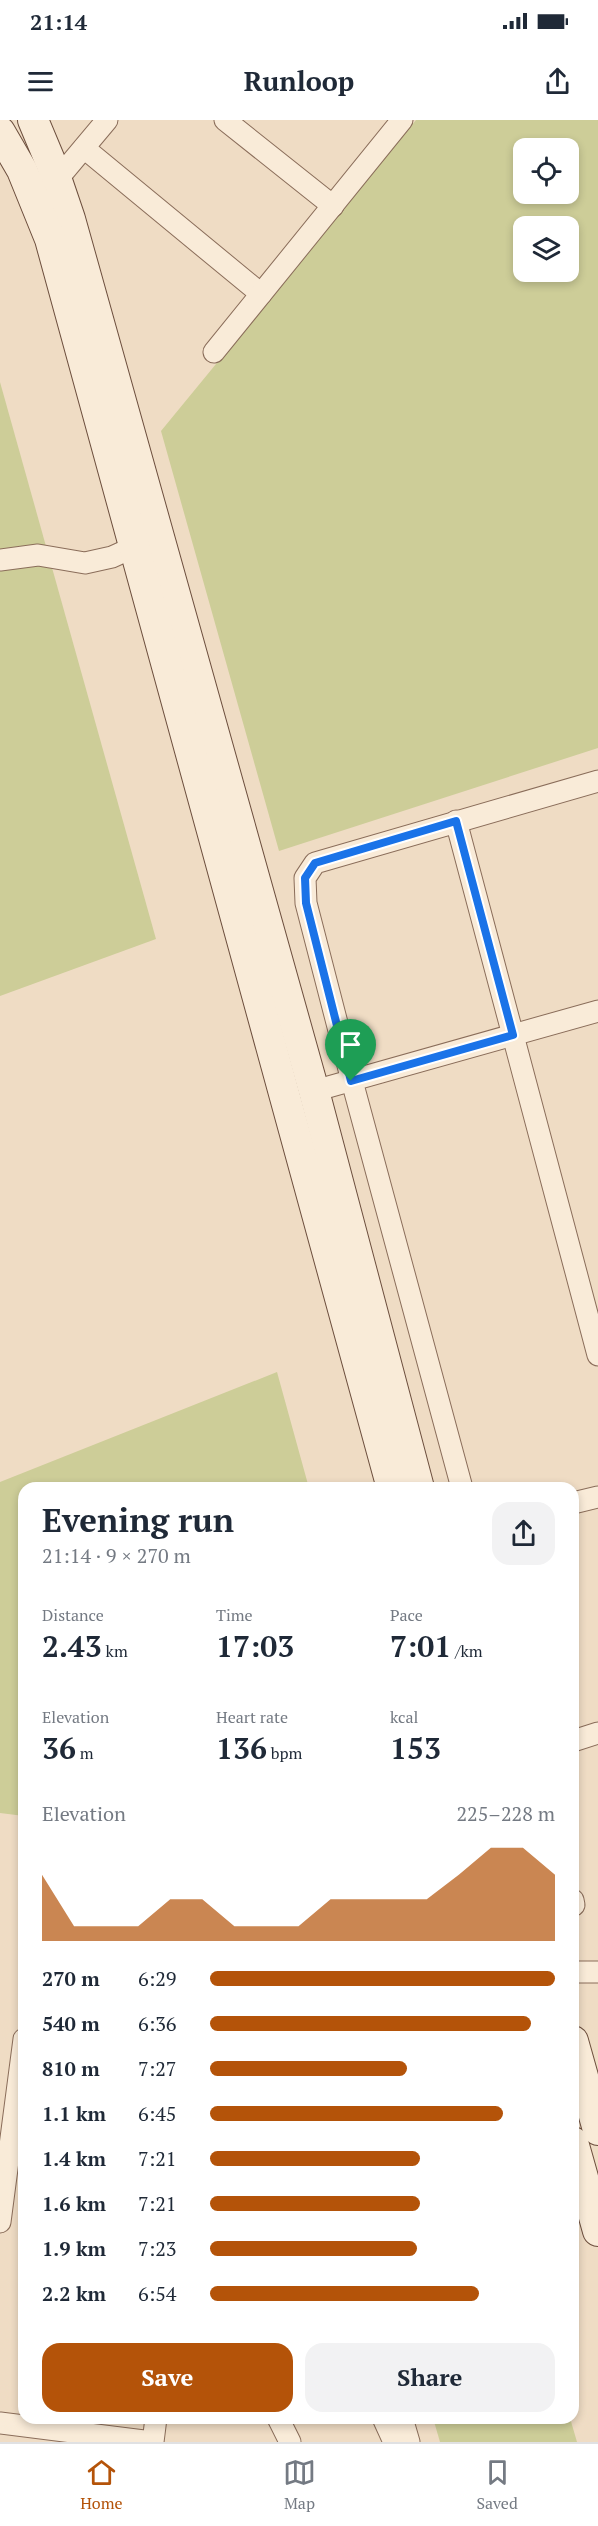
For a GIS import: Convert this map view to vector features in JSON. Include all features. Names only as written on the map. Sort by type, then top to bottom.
[{"type":"street","points":[[33,120],[70,219],[314,1091],[396,1467]]},
{"type":"street","points":[[36,204],[107,120]]},
{"type":"street","points":[[225,120],[333,206]]},
{"type":"street","points":[[213,352],[402,120]]},
{"type":"street","points":[[0,132],[22,170],[50,239],[134,547],[396,1467],[412,1482]]},
{"type":"street","points":[[84,148],[261,294]]},
{"type":"street","points":[[0,560],[27,555],[85,563],[112,557],[134,547]]},
{"type":"street","points":[[460,1482],[351,1081],[306,903],[305,878],[315,863],[598,781]]},
{"type":"street","points":[[456,821],[598,1355]]},
{"type":"street","points":[[314,1091],[598,1011]]},
{"type":"street","points":[[579,1502],[598,1497]]},
{"type":"street","points":[[579,1739],[598,1733]]},
{"type":"street","points":[[579,1972],[598,1972]]},
{"type":"street","points":[[579,2062],[598,2130]]},
{"type":"street","points":[[0,2222],[18,2085]]},
{"type":"street","points":[[579,2163],[598,2231]]},
{"type":"street","points":[[0,2423],[153,2442],[155,2424]]},
{"type":"street","points":[[281,2424],[290,2442]]},
{"type":"street","points":[[388,2424],[401,2436]]},
{"type":"green space","points":[[416,120],[598,120],[598,748],[279,851],[161,431]]},
{"type":"green space","points":[[0,382],[156,939],[0,996]]},
{"type":"green space","points":[[277,1372],[307,1482],[18,1482],[18,1815],[0,1813],[0,1482]]},
{"type":"green space","points":[[435,2424],[572,2424],[577,2442],[440,2442]]},
{"type":"route","points":[[456,821],[513,1035],[351,1081],[306,903],[305,878],[315,863],[456,821]]}]
